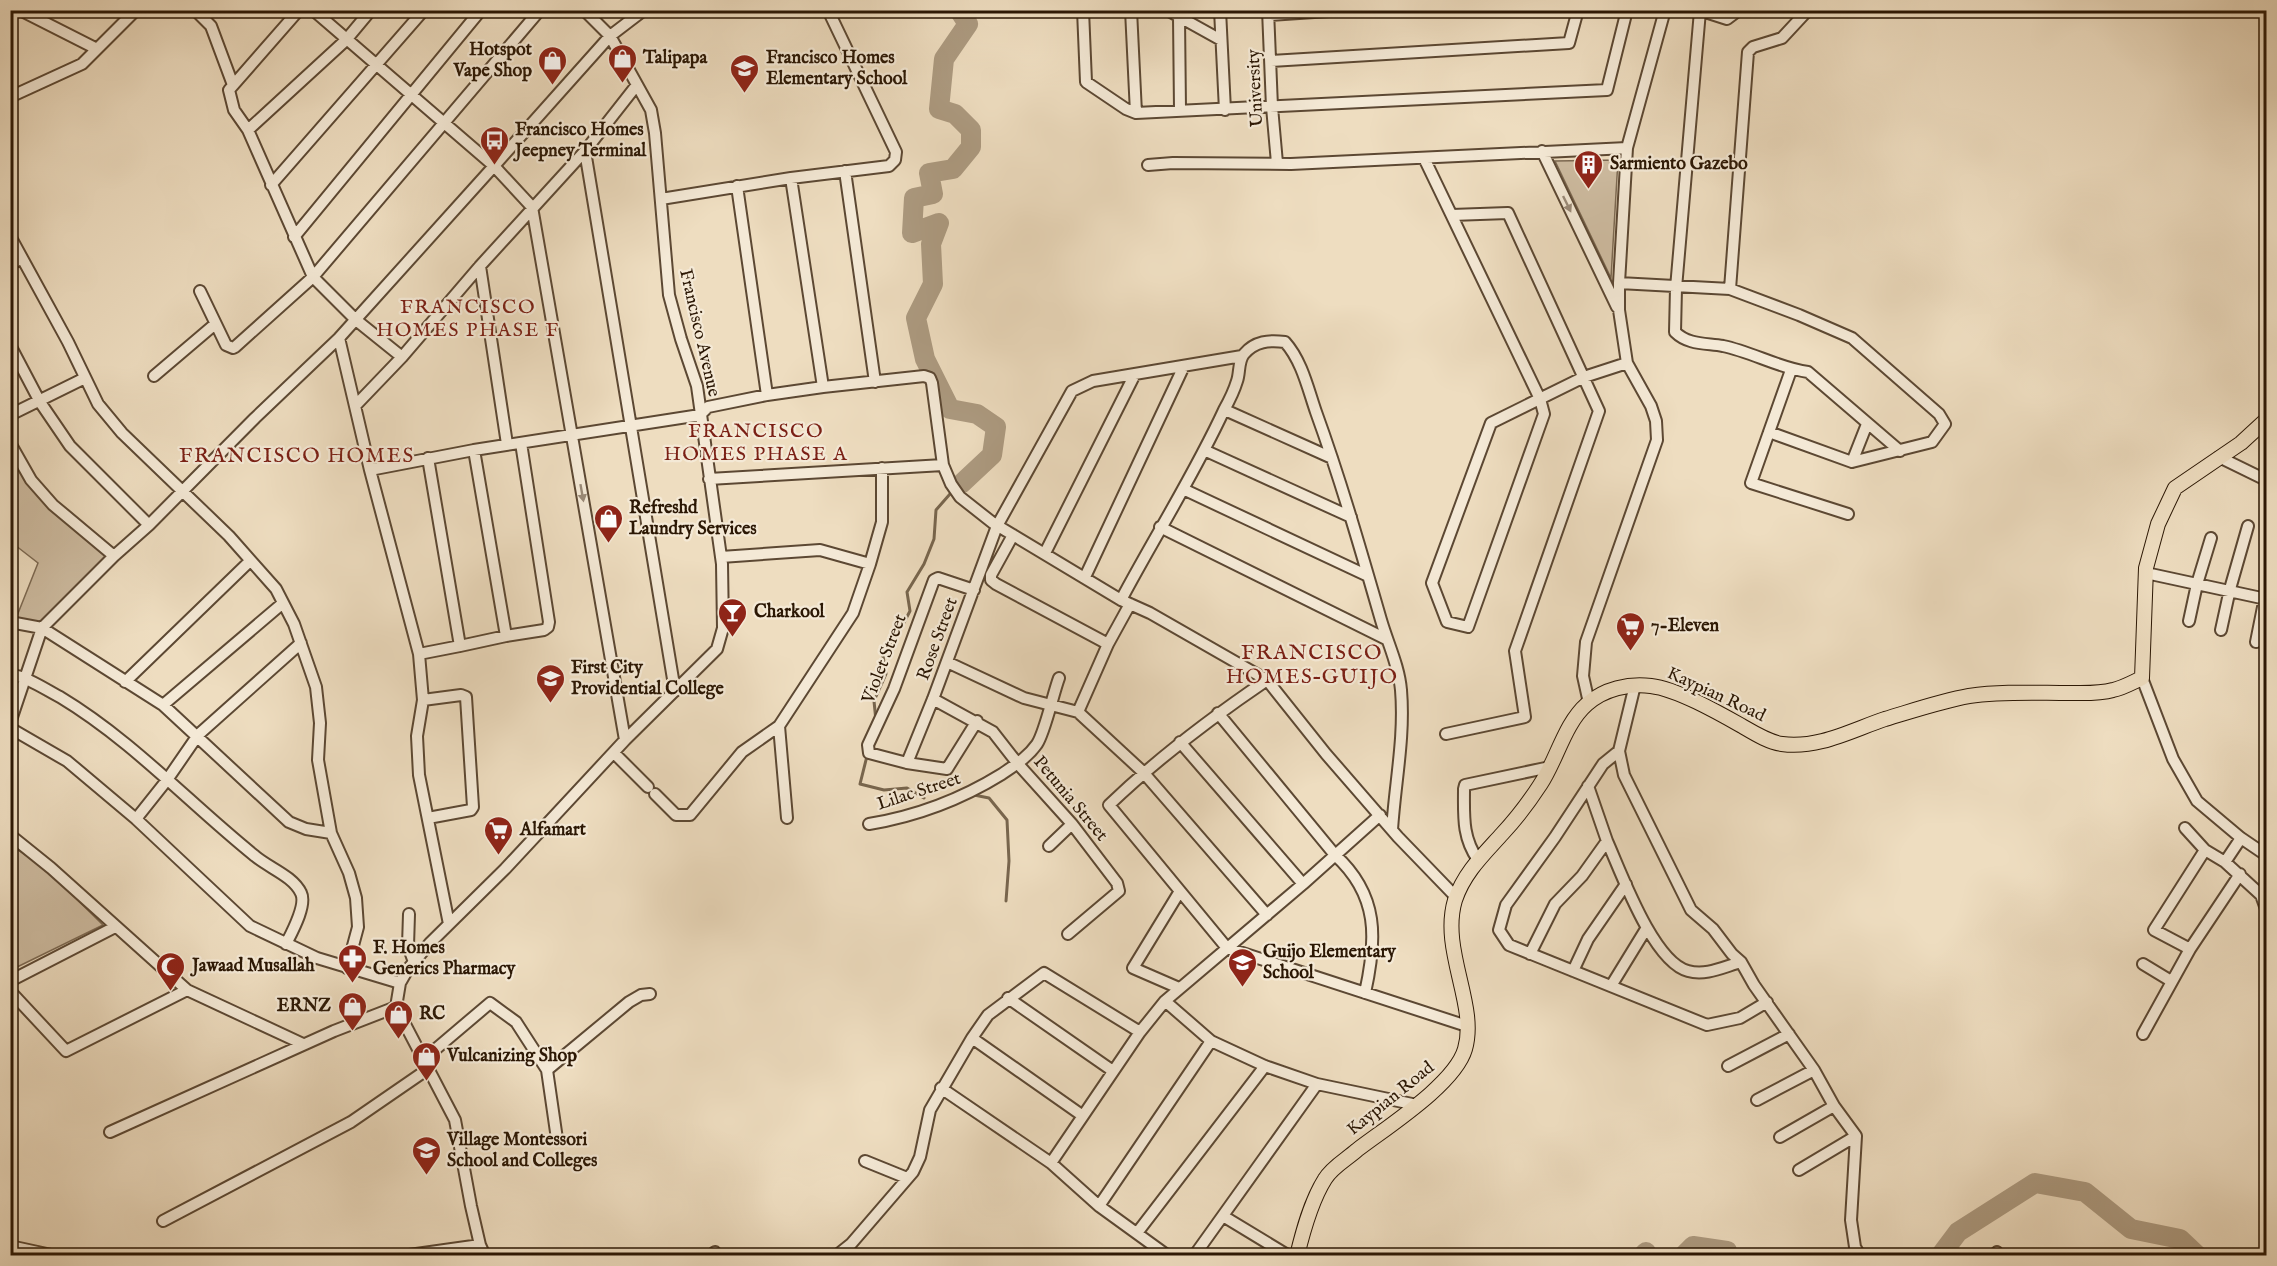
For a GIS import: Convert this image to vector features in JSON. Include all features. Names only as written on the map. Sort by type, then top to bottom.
[{"type":"main road","points":[[2142,678],[2146,573],[2158,524],[2175,488],[2241,443],[2266,420]]},
{"type":"main road","name":"Kaypian Road","points":[[1297,1256],[1313,1205],[1325,1178],[1339,1164],[1417,1105],[1446,1079],[1459,1063],[1466,1047],[1467,1026],[1465,1004],[1456,969],[1452,940],[1452,912],[1456,897],[1472,867],[1515,820],[1542,783],[1577,714],[1589,703],[1616,688],[1635,685],[1653,686],[1671,691],[1780,744],[1800,744],[1817,742],[1885,719],[1965,697],[2009,692],[2091,693],[2115,690],[2142,678]]},
{"type":"street","points":[[20,10],[98,49]]},
{"type":"street","points":[[10,97],[82,64],[136,10]]},
{"type":"street","points":[[195,10],[211,26],[233,85]]},
{"type":"street","points":[[299,10],[229,90],[234,110],[248,130],[313,277],[356,320],[402,357]]},
{"type":"street","points":[[313,10],[494,166],[532,207],[625,740]]},
{"type":"street","points":[[248,130],[346,40],[371,10]]},
{"type":"street","points":[[271,184],[424,10]]},
{"type":"street","points":[[294,237],[481,10]]},
{"type":"street","points":[[200,291],[226,345],[233,348],[313,277],[540,10]]},
{"type":"street","name":"Francisco Avenue","points":[[396,1007],[400,983],[414,962],[505,869],[625,740],[717,649],[723,628],[721,557],[697,386],[669,295],[651,110],[610,36],[584,10]]},
{"type":"street","points":[[400,983],[317,958],[250,926],[136,819],[67,761],[10,725],[42,628],[339,338],[610,36],[644,10]]},
{"type":"street","points":[[661,199],[791,178],[889,166],[896,160],[896,152],[828,10]]},
{"type":"street","points":[[1083,10],[1086,82],[1126,109],[1136,112],[1180,109],[1225,110],[1607,90],[1627,10]]},
{"type":"street","points":[[1131,10],[1136,112]]},
{"type":"street","points":[[1167,10],[1221,40]]},
{"type":"street","points":[[1220,10],[1225,110]]},
{"type":"street","points":[[1268,13],[1344,10]]},
{"type":"street","points":[[1270,61],[1569,43],[1578,10]]},
{"type":"street","points":[[1589,703],[1583,676],[1586,642],[1657,440],[1656,421],[1651,406],[1628,363],[1619,310],[1619,283],[1627,148],[1665,10]]},
{"type":"street","points":[[1738,10],[1727,19],[1700,11],[1676,288],[1675,332],[1683,340],[1725,346],[1772,361],[1791,370],[1808,372],[1900,451]]},
{"type":"street","points":[[1730,289],[1748,52],[1753,47],[1782,38],[1808,10]]},
{"type":"street","name":"University","points":[[1268,13],[1277,163]]},
{"type":"street","points":[[1179,18],[1180,109]]},
{"type":"street","points":[[355,406],[402,357],[532,207],[585,151],[636,86]]},
{"type":"street","points":[[1148,165],[1173,163],[1291,164],[1627,148]]},
{"type":"street","points":[[585,151],[675,691]]},
{"type":"street","points":[[1542,151],[1619,310]]},
{"type":"street","points":[[1424,158],[1540,399],[1544,414],[1467,627],[1447,622],[1432,583],[1491,423],[1540,399],[1584,377],[1628,363]]},
{"type":"street","points":[[845,171],[875,382]]},
{"type":"street","points":[[791,178],[823,387]]},
{"type":"street","points":[[737,186],[767,395]]},
{"type":"street","points":[[1446,734],[1525,717],[1515,651],[1599,411],[1508,213],[1452,216]]},
{"type":"street","points":[[10,236],[98,404],[122,433],[206,513],[276,589],[302,643],[316,687],[320,723],[318,760],[331,833],[349,873],[356,898],[358,927],[348,968]]},
{"type":"street","points":[[10,265],[22,258]]},
{"type":"street","points":[[480,266],[507,444]]},
{"type":"street","points":[[1619,283],[1676,288],[1730,289],[1799,315],[1852,338],[1939,414],[1945,424],[1932,442],[1852,462],[1769,432]]},
{"type":"street","points":[[154,376],[214,324]]},
{"type":"street","points":[[339,338],[370,470],[419,654],[423,700],[417,745],[419,774],[449,924]]},
{"type":"street","points":[[1078,712],[1160,527],[1225,410],[1238,378],[1242,356],[1255,344],[1271,340],[1285,342],[1292,349],[1299,365],[1332,458],[1386,639],[1396,663],[1401,689],[1402,722],[1392,830]]},
{"type":"street","points":[[10,345],[40,402],[70,446],[149,525]]},
{"type":"street","name":"Rose Street","points":[[906,763],[933,699],[997,526],[1072,392],[1093,381],[1242,356]]},
{"type":"street","points":[[1085,577],[1184,366]]},
{"type":"street","points":[[1791,370],[1751,483],[1848,514]]},
{"type":"street","points":[[1045,553],[1136,374]]},
{"type":"street","points":[[370,470],[507,444],[700,415],[708,407],[767,395],[924,376],[930,378],[943,465],[951,484],[960,497],[1013,536],[1125,602],[1232,658],[1267,680],[1326,754],[1392,830],[1456,897]]},
{"type":"street","points":[[10,415],[85,378]]},
{"type":"street","points":[[1225,410],[1332,458]]},
{"type":"street","points":[[1852,462],[1867,424]]},
{"type":"street","points":[[10,443],[31,480],[53,505],[114,556]]},
{"type":"street","points":[[419,654],[544,630],[548,627],[521,443]]},
{"type":"street","points":[[474,450],[506,636]]},
{"type":"street","points":[[1204,450],[1351,517]]},
{"type":"street","points":[[2219,457],[2266,480]]},
{"type":"street","points":[[428,458],[460,646]]},
{"type":"street","points":[[709,479],[943,465]]},
{"type":"street","points":[[614,753],[676,815],[690,816],[742,752],[779,726],[853,613],[882,522],[882,468]]},
{"type":"street","points":[[1183,489],[1368,576]]},
{"type":"street","points":[[2221,630],[2229,589],[2248,526]]},
{"type":"street","points":[[1160,527],[1386,639]]},
{"type":"street","points":[[1013,536],[991,575],[991,580],[1108,644]]},
{"type":"street","points":[[2190,621],[2197,584],[2211,538]]},
{"type":"street","points":[[721,557],[820,550],[870,564]]},
{"type":"street","points":[[125,682],[250,561]]},
{"type":"street","points":[[2146,573],[2266,596],[2256,642]]},
{"type":"street","name":"Violet Street","points":[[906,763],[871,754],[868,745],[894,689],[934,580],[938,578],[974,590]]},
{"type":"street","points":[[163,705],[283,603]]},
{"type":"street","points":[[10,622],[42,628],[163,705],[198,735],[289,822],[306,829],[331,833]]},
{"type":"street","points":[[136,819],[198,735],[302,643]]},
{"type":"street","points":[[947,662],[1005,690],[1078,712],[1143,772],[1267,915]]},
{"type":"street","points":[[10,674],[26,677],[78,708],[114,734],[256,857],[300,890],[303,902],[286,944]]},
{"type":"street","name":"Lilac Street","points":[[869,824],[898,819],[946,804],[982,787],[1018,764],[1039,742],[1059,678]]},
{"type":"street","points":[[2142,678],[2173,759],[2196,801],[2241,838],[2266,855]]},
{"type":"street","points":[[1267,680],[1218,712],[1143,772],[1108,805],[1227,948],[1467,1026]]},
{"type":"street","points":[[1635,685],[1619,750],[1624,775],[1691,910],[1713,929],[1741,962],[1754,985],[1814,1070],[1834,1106],[1856,1136],[1851,1220],[1855,1247],[1860,1256]]},
{"type":"street","points":[[423,700],[461,695],[466,697],[473,807],[471,810],[428,818]]},
{"type":"street","name":"Petunia Street","points":[[933,699],[993,732],[1018,764],[1072,824],[1119,888],[1119,891],[1068,934]]},
{"type":"street","points":[[1218,712],[1335,855],[1347,866],[1361,886],[1371,911],[1374,934],[1373,958],[1365,993]]},
{"type":"street","points":[[906,763],[948,769],[977,722]]},
{"type":"street","points":[[779,726],[787,818]]},
{"type":"street","points":[[1180,742],[1304,884]]},
{"type":"street","points":[[1619,750],[1603,764],[1555,837],[1506,905],[1499,930],[1509,945],[1707,1025],[1740,1018],[1767,1002]]},
{"type":"street","points":[[1478,860],[1468,846],[1466,836],[1465,785],[1550,767]]},
{"type":"street","points":[[1588,786],[1607,840],[1646,929],[1669,960],[1686,971],[1706,973],[1741,962]]},
{"type":"street","points":[[1051,1162],[1140,1032],[1165,1001],[1304,884],[1380,815]]},
{"type":"street","points":[[1049,846],[1072,824]]},
{"type":"street","points":[[2185,828],[2205,850],[2240,874],[2260,895],[2266,909]]},
{"type":"street","points":[[10,835],[51,868],[187,990],[303,1044]]},
{"type":"street","points":[[2225,862],[2241,838]]},
{"type":"street","points":[[1530,954],[1556,904],[1582,876],[1607,840]]},
{"type":"street","points":[[2190,949],[2154,930],[2205,850]]},
{"type":"street","points":[[2143,1034],[2190,949],[2240,874]]},
{"type":"street","points":[[1574,971],[1588,939],[1626,884]]},
{"type":"street","points":[[1179,988],[1133,968],[1180,891]]},
{"type":"street","points":[[409,914],[408,946],[414,962]]},
{"type":"street","points":[[10,981],[115,927]]},
{"type":"street","points":[[1611,986],[1646,929]]},
{"type":"street","points":[[2143,964],[2171,981]]},
{"type":"street","points":[[836,1256],[851,1244],[907,1178],[921,1157],[930,1110],[941,1088],[988,1015],[1008,998],[1044,973],[1140,1032]]},
{"type":"street","points":[[10,991],[66,1051],[187,990]]},
{"type":"street","points":[[547,1070],[629,1002],[641,995],[650,994]]},
{"type":"street","points":[[1008,998],[1113,1071]]},
{"type":"street","points":[[1165,1001],[1211,1041],[1265,1066],[1317,1084],[1417,1105]]},
{"type":"street","points":[[163,1221],[351,1122],[426,1064],[490,1003],[516,1022],[547,1070],[557,1139]]},
{"type":"street","points":[[110,1132],[303,1044],[396,1007],[455,1120],[482,1250],[402,1256]]},
{"type":"street","points":[[1728,1066],[1789,1034]]},
{"type":"street","points":[[972,1038],[1083,1116]]},
{"type":"street","points":[[1099,1206],[1211,1041]]},
{"type":"street","points":[[1137,1233],[1265,1066]]},
{"type":"street","points":[[1757,1100],[1814,1070]]},
{"type":"street","points":[[1194,1256],[1317,1084]]},
{"type":"street","points":[[941,1088],[1051,1162],[1099,1206],[1168,1256]]},
{"type":"street","points":[[1780,1137],[1834,1106]]},
{"type":"street","points":[[1799,1170],[1856,1136]]},
{"type":"street","points":[[865,1161],[907,1178]]},
{"type":"street","points":[[1223,1216],[1290,1256]]},
{"type":"street","points":[[10,1246],[37,1254],[56,1256]]},
{"type":"shaded area","points":[[1618,160],[1611,278],[1555,161]]},
{"type":"shaded area","points":[[10,453],[28,484],[107,558],[39,624],[15,621],[38,563],[11,542]]},
{"type":"shaded area","points":[[11,845],[48,871],[103,925],[11,970]]},
{"type":"waterway","points":[[959,10],[968,24],[944,59],[939,109],[955,114],[971,130],[971,147],[953,169],[929,173],[933,194],[914,198],[912,233],[939,223],[931,244],[933,284],[916,318],[925,359],[950,409],[977,414],[996,427],[992,455],[961,484]]},
{"type":"waterway","points":[[876,721],[874,701],[886,674],[883,656],[910,611],[907,592],[924,564],[934,539],[936,510],[950,494]]},
{"type":"waterway","points":[[867,756],[860,784],[884,790],[907,788],[924,798]]},
{"type":"waterway","points":[[974,795],[989,798],[1007,820],[1009,861],[1006,901]]},
{"type":"waterway","points":[[1940,1256],[1958,1232],[2035,1183],[2085,1192],[2131,1229],[2180,1239],[2198,1256]]},
{"type":"waterway","points":[[1683,1256],[1693,1246],[1727,1251],[1728,1256]]},
{"type":"waterway","points":[[1642,1256],[1646,1252],[1648,1256]]},
{"type":"place","name":"Talipapa","points":[[622,84]]},
{"type":"place","name":"Hotspot Vape Shop","points":[[553,86]]},
{"type":"place","name":"Francisco Homes Elementary School","points":[[745,94]]},
{"type":"place","name":"Francisco Homes Jeepney Terminal","points":[[494,166]]},
{"type":"place","name":"Sarmiento Gazebo","points":[[1589,190]]},
{"type":"place","name":"Refreshd Laundry Services","points":[[608,544]]},
{"type":"place","name":"Charkool","points":[[733,638]]},
{"type":"place","name":"7-Eleven","points":[[1630,652]]},
{"type":"place","name":"First City Providential College","points":[[550,704]]},
{"type":"place","name":"Alfamart","points":[[499,856]]},
{"type":"place","name":"F. Homes Generics Pharmacy","points":[[352,984]]},
{"type":"place","name":"Guijo Elementary School","points":[[1242,988]]},
{"type":"place","name":"Jawaad Musallah","points":[[171,992]]},
{"type":"place","name":"ERNZ","points":[[352,1032]]},
{"type":"place","name":"RC","points":[[398,1040]]},
{"type":"place","name":"Vulcanizing Shop","points":[[426,1082]]},
{"type":"place","name":"Village Montessori School and Colleges","points":[[426,1176]]},
{"type":"district","name":"FRANCISCO HOMES PHASE F","points":[[468,318]]},
{"type":"district","name":"FRANCISCO HOMES PHASE A","points":[[756,442]]},
{"type":"district","name":"FRANCISCO HOMES","points":[[297,456]]},
{"type":"district","name":"FRANCISCO HOMES–GUIJO","points":[[1312,665]]}]
